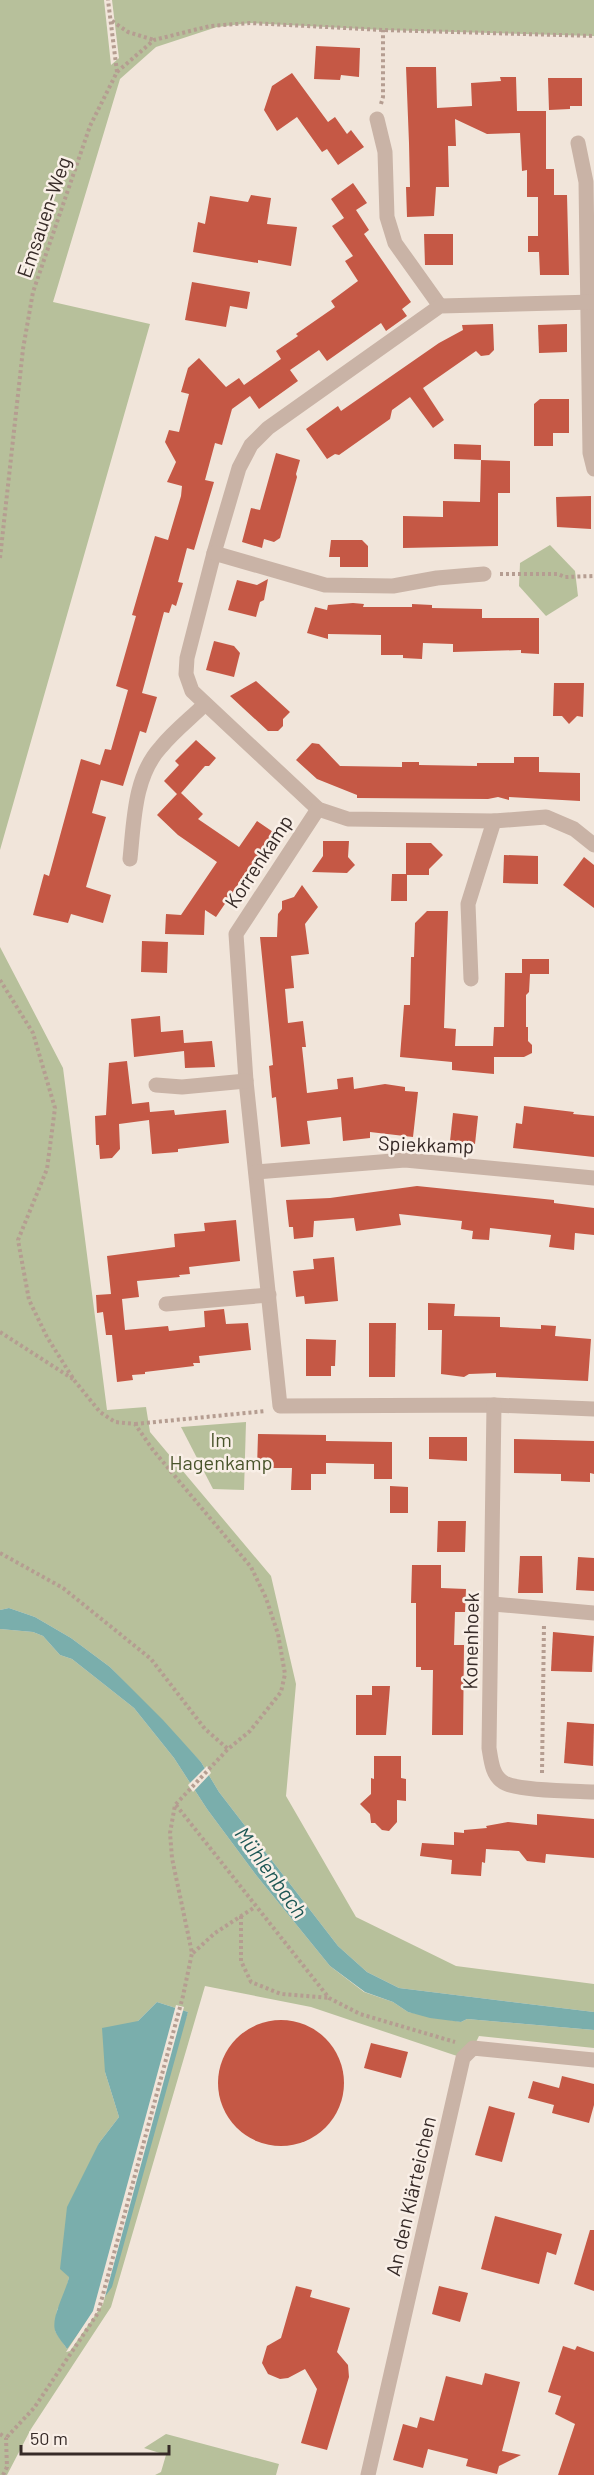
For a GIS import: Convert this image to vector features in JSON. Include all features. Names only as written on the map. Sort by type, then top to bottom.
[{"type":"street","points":[[376,119],[385,152],[387,217],[394,243],[440,306]]},
{"type":"street","points":[[578,143],[586,182],[591,302],[590,453],[594,469]]},
{"type":"street","points":[[591,302],[440,306],[278,421],[251,445],[239,468],[214,553],[187,658],[186,674],[192,691],[318,809],[348,819],[494,821],[546,818],[574,829],[594,845]]},
{"type":"street","points":[[214,553],[325,585],[393,586],[437,578],[484,574]]},
{"type":"street","points":[[130,859],[135,809],[143,778],[159,748],[205,704]]},
{"type":"street","name":"Korrenkamp","points":[[280,1406],[246,1081],[236,934],[318,809]]},
{"type":"street","points":[[471,979],[468,904],[494,821]]},
{"type":"street","points":[[156,1085],[182,1087],[246,1081]]},
{"type":"street","name":"Spiekkamp","points":[[256,1172],[405,1160],[594,1178]]},
{"type":"street","points":[[166,1304],[269,1294]]},
{"type":"street","points":[[280,1406],[494,1406],[594,1409]]},
{"type":"street","name":"Konenhoek","points":[[494,1406],[493,1604],[489,1748],[492,1769],[503,1782],[518,1786],[594,1792]]},
{"type":"street","points":[[493,1604],[594,1613]]},
{"type":"street","points":[[473,2048],[594,2060]]},
{"type":"street","name":"An den Klärteichen","points":[[368,2475],[464,2058],[473,2048]]},
{"type":"path","points":[[108,0],[117,72]]},
{"type":"path","points":[[112,21],[128,32],[154,40],[210,26],[250,23],[383,30],[594,36]]},
{"type":"path","points":[[376,119],[384,97],[383,30]]},
{"type":"path","name":"Emsauen-Weg","points":[[0,558],[22,361],[33,292],[90,126],[105,92],[117,72],[154,40]]},
{"type":"path","points":[[484,574],[594,576]]},
{"type":"path","points":[[0,980],[33,1033],[56,1108],[47,1169],[18,1240],[28,1300],[47,1337],[74,1380],[100,1412],[115,1422],[135,1424],[259,1413],[280,1406]]},
{"type":"path","points":[[0,1332],[74,1380]]},
{"type":"path","points":[[3,2475],[7,2467],[6,2438],[39,2400],[98,2313],[183,1995],[192,1953],[172,1858],[170,1833],[175,1805],[228,1749],[250,1731],[281,1692],[285,1674],[278,1634],[263,1590],[251,1567],[153,1450],[135,1424]]},
{"type":"path","points":[[0,1553],[63,1588],[151,1659],[205,1729],[228,1749]]},
{"type":"path","points":[[541,1788],[544,1608]]},
{"type":"path","points":[[175,1805],[329,1998]]},
{"type":"path","points":[[192,1953],[215,1933],[255,1906]]},
{"type":"path","points":[[241,1916],[240,1961],[251,1982],[281,1994],[329,1998],[360,2014],[473,2048]]},
{"type":"path","points":[[0,2434],[6,2438]]},
{"type":"green space","points":[[0,0],[104,0],[111,65],[119,58],[112,0],[594,0],[594,36],[383,30],[250,23],[217,27],[156,47],[120,79],[53,302],[150,324],[0,850]]},
{"type":"green space","points":[[550,545],[575,571],[578,596],[546,616],[519,586],[520,563]]},
{"type":"green space","points":[[0,947],[63,1068],[107,1410],[146,1407],[150,1432],[271,1576],[296,1684],[286,1796],[356,1917],[456,1966],[594,1984],[594,2012],[399,1988],[367,1972],[338,1946],[219,1792],[201,1762],[110,1667],[71,1638],[35,1617],[9,1608],[0,1610]]},
{"type":"green space","name":"Im Hagenkamp","points":[[246,1422],[244,1490],[213,1489],[181,1427]]},
{"type":"green space","points":[[0,1629],[33,1632],[43,1636],[60,1655],[72,1659],[134,1708],[174,1758],[207,1809],[256,1875],[330,1966],[364,1992],[393,2002],[408,2012],[461,2022],[467,2019],[594,2030],[594,2048],[479,2036],[473,2048],[463,2058],[311,2007],[205,1986],[111,2307],[31,2429],[7,2475],[0,2475]],"holes":[[[157,2002],[188,2012],[67,2349],[55,2331],[57,2310],[65,2295],[99,2143],[119,2117],[105,2072],[138,2021]]]},
{"type":"green space","points":[[166,2434],[279,2464],[276,2475],[155,2475],[161,2472],[166,2455],[144,2448]]},
{"type":"water","name":"Mühlenbach","points":[[9,1608],[35,1617],[71,1638],[110,1667],[163,1720],[201,1762],[219,1792],[338,1946],[367,1972],[399,1988],[594,2012],[594,2030],[430,2018],[408,2012],[393,2002],[365,1992],[330,1966],[256,1875],[207,1809],[174,1758],[134,1708],[72,1659],[60,1655],[43,1636],[33,1632],[0,1629],[0,1610]]},
{"type":"water","points":[[157,2002],[188,2012],[112,2287],[67,2349],[54,2327],[56,2314],[69,2277],[60,2269],[67,2207],[99,2143],[119,2117],[105,2072],[102,2028],[138,2021]]},
{"type":"water","points":[[281,2046],[295,2049],[308,2057],[316,2070],[319,2084],[316,2098],[308,2111],[295,2119],[281,2122],[267,2119],[254,2111],[246,2098],[243,2084],[246,2070],[254,2057],[267,2049]]},
{"type":"pier","points":[[207,1766],[211,1773],[193,1792],[188,1785]]},
{"type":"pier","points":[[176,2005],[184,2007],[103,2304],[70,2351],[66,2352],[93,2311]]},
{"type":"building","points":[[316,46],[360,48],[359,77],[341,75],[340,80],[314,79]]},
{"type":"building","points":[[406,67],[436,67],[437,108],[472,106],[471,83],[501,81],[500,77],[516,77],[517,111],[546,111],[546,169],[554,169],[554,195],[567,195],[569,275],[540,275],[539,252],[528,252],[528,236],[538,236],[538,197],[527,197],[527,170],[522,171],[520,133],[487,134],[455,119],[456,146],[448,146],[449,187],[436,187],[434,216],[407,217],[406,187],[410,187]]},
{"type":"building","points":[[292,73],[328,122],[335,117],[347,134],[351,130],[364,147],[338,165],[327,149],[322,152],[297,117],[277,131],[264,110],[272,86]]},
{"type":"building","points":[[548,78],[582,78],[582,106],[549,110]]},
{"type":"building","points":[[353,183],[367,203],[356,210],[369,230],[364,234],[411,302],[402,309],[407,316],[386,331],[381,323],[327,361],[319,350],[290,370],[298,381],[259,409],[250,396],[232,409],[222,445],[215,443],[205,480],[214,482],[194,550],[187,548],[178,582],[183,583],[176,606],[172,604],[169,613],[164,612],[142,693],[157,697],[146,733],[140,731],[123,786],[101,780],[92,813],[106,817],[86,887],[111,895],[103,923],[71,914],[68,923],[33,915],[44,874],[49,876],[81,759],[100,765],[105,749],[111,750],[128,690],[116,686],[136,616],[132,615],[155,536],[168,540],[181,496],[182,486],[167,482],[176,462],[165,442],[169,430],[179,432],[189,394],[181,392],[188,368],[199,358],[226,387],[239,378],[244,385],[281,359],[276,351],[335,307],[331,301],[358,281],[345,261],[353,256],[332,226],[344,218],[331,199]]},
{"type":"building","points":[[251,195],[271,198],[267,224],[297,227],[291,266],[193,252],[198,222],[205,224],[210,196],[248,202]]},
{"type":"building","points":[[424,234],[453,234],[453,265],[425,265]]},
{"type":"building","points":[[192,282],[250,292],[247,309],[230,306],[226,327],[185,320]]},
{"type":"building","points":[[493,324],[494,350],[489,355],[481,356],[476,351],[423,388],[444,420],[433,428],[410,397],[392,410],[390,419],[339,455],[335,454],[327,459],[306,429],[338,406],[341,411],[439,343],[463,330],[462,325]]},
{"type":"building","points":[[567,324],[567,352],[539,353],[538,325]]},
{"type":"building","points":[[540,399],[569,399],[569,433],[553,433],[553,446],[534,446],[534,404]]},
{"type":"building","points":[[454,444],[481,445],[481,460],[454,459]]},
{"type":"building","points":[[276,453],[300,460],[280,538],[274,542],[264,539],[262,548],[242,542],[251,508],[260,510]]},
{"type":"building","points":[[481,460],[510,461],[510,493],[498,493],[498,546],[403,548],[403,516],[443,517],[443,501],[480,502]]},
{"type":"building","points":[[591,496],[591,529],[557,527],[556,497]]},
{"type":"building","points":[[331,540],[362,540],[368,546],[368,567],[340,567],[340,557],[329,557]]},
{"type":"building","points":[[268,579],[264,600],[260,602],[256,617],[228,610],[237,580],[257,585]]},
{"type":"building","points":[[364,604],[363,607],[412,607],[412,604],[432,605],[432,608],[482,609],[482,618],[539,618],[539,654],[521,653],[521,650],[453,652],[453,644],[423,643],[422,659],[403,658],[403,655],[381,655],[381,635],[328,634],[328,639],[307,633],[315,607],[327,610],[328,605]]},
{"type":"building","points":[[214,641],[234,646],[240,653],[234,677],[206,670]]},
{"type":"building","points":[[256,681],[290,712],[283,719],[283,726],[278,731],[268,731],[230,696]]},
{"type":"building","points":[[554,683],[584,683],[583,717],[577,716],[569,724],[562,716],[553,716]]},
{"type":"building","points":[[196,740],[216,758],[209,766],[205,766],[181,793],[203,814],[198,819],[239,847],[257,821],[276,834],[258,860],[256,858],[216,917],[205,910],[204,935],[165,934],[166,914],[181,915],[217,862],[178,835],[157,815],[177,794],[164,781],[179,765],[175,761]]},
{"type":"building","points":[[312,743],[319,744],[340,766],[402,767],[402,762],[419,762],[419,765],[477,766],[477,763],[514,763],[514,757],[539,757],[539,772],[580,773],[580,801],[509,797],[509,800],[498,797],[488,799],[357,798],[357,795],[317,779],[296,760]]},
{"type":"building","points":[[323,841],[349,841],[348,857],[355,865],[347,873],[312,872],[323,856]]},
{"type":"building","points":[[406,843],[431,843],[443,855],[429,869],[429,875],[407,875],[407,901],[391,901],[392,874],[406,874]]},
{"type":"building","points":[[504,855],[538,856],[538,884],[503,883]]},
{"type":"building","points":[[584,857],[594,865],[594,908],[563,885]]},
{"type":"building","points":[[302,885],[318,907],[305,924],[309,954],[291,956],[294,988],[285,989],[288,1023],[303,1021],[306,1047],[302,1047],[307,1093],[338,1089],[337,1079],[353,1077],[354,1089],[385,1084],[405,1087],[405,1091],[418,1092],[413,1137],[370,1132],[370,1138],[343,1141],[341,1117],[307,1121],[310,1144],[281,1147],[276,1097],[272,1098],[269,1066],[273,1065],[260,937],[277,937],[278,914],[282,909],[282,901],[294,897]]},
{"type":"building","points":[[427,911],[448,911],[444,1028],[456,1029],[455,1046],[493,1046],[494,1027],[504,1027],[505,973],[522,973],[522,959],[549,959],[549,974],[530,974],[529,992],[526,995],[526,1027],[528,1027],[528,1041],[532,1045],[532,1053],[524,1057],[494,1057],[494,1074],[452,1070],[452,1062],[400,1057],[404,1005],[410,1005],[411,957],[414,957],[415,923]]},
{"type":"building","points":[[142,941],[168,942],[167,973],[141,972]]},
{"type":"building","points":[[160,1016],[161,1032],[183,1030],[184,1043],[212,1041],[215,1067],[185,1068],[184,1051],[134,1057],[131,1019]]},
{"type":"building","points":[[127,1061],[132,1104],[149,1102],[150,1112],[174,1110],[175,1115],[226,1110],[229,1143],[152,1154],[149,1120],[119,1124],[120,1149],[112,1158],[100,1159],[99,1145],[96,1145],[95,1116],[106,1115],[109,1063]]},
{"type":"building","points":[[524,1106],[594,1116],[594,1157],[513,1148],[516,1123],[522,1124]]},
{"type":"building","points":[[453,1113],[478,1116],[475,1144],[450,1141]]},
{"type":"building","points":[[417,1186],[554,1200],[554,1203],[594,1208],[594,1235],[575,1233],[574,1250],[549,1247],[551,1235],[490,1228],[489,1240],[472,1239],[473,1231],[461,1229],[462,1221],[399,1214],[401,1225],[356,1231],[354,1218],[314,1221],[313,1237],[294,1239],[293,1227],[289,1227],[286,1200],[330,1198]]},
{"type":"building","points":[[236,1220],[240,1261],[189,1267],[190,1274],[179,1275],[180,1277],[137,1281],[139,1297],[122,1299],[125,1330],[168,1326],[169,1331],[205,1327],[204,1311],[224,1309],[226,1324],[248,1323],[251,1350],[199,1356],[200,1363],[193,1363],[194,1366],[145,1372],[145,1374],[132,1375],[133,1380],[117,1382],[112,1335],[106,1335],[103,1312],[97,1313],[96,1295],[111,1294],[107,1256],[175,1247],[174,1234],[205,1231],[204,1223]]},
{"type":"building","points":[[334,1257],[338,1301],[305,1304],[304,1296],[296,1297],[293,1271],[314,1269],[313,1259]]},
{"type":"building","points":[[428,1303],[455,1304],[454,1316],[500,1317],[500,1327],[541,1329],[541,1325],[556,1326],[555,1336],[591,1339],[588,1381],[496,1377],[496,1373],[469,1374],[464,1377],[441,1374],[442,1330],[428,1330]]},
{"type":"building","points":[[369,1323],[396,1323],[395,1377],[369,1377]]},
{"type":"building","points":[[306,1339],[336,1340],[335,1366],[331,1366],[331,1376],[306,1376]]},
{"type":"building","points":[[258,1434],[326,1435],[326,1441],[392,1442],[392,1479],[374,1479],[374,1464],[326,1463],[326,1474],[311,1474],[311,1490],[291,1490],[292,1468],[257,1468]]},
{"type":"building","points":[[429,1437],[467,1437],[467,1461],[429,1459]]},
{"type":"building","points":[[514,1439],[594,1441],[594,1474],[590,1473],[590,1482],[561,1481],[561,1474],[514,1473]]},
{"type":"building","points":[[390,1486],[408,1487],[408,1513],[390,1513]]},
{"type":"building","points":[[438,1521],[466,1521],[465,1552],[437,1552]]},
{"type":"building","points":[[520,1556],[542,1556],[543,1593],[518,1593]]},
{"type":"building","points":[[578,1557],[594,1558],[594,1591],[576,1590]]},
{"type":"building","points":[[412,1565],[441,1565],[441,1588],[466,1589],[465,1612],[455,1612],[454,1645],[464,1645],[463,1735],[432,1735],[433,1670],[421,1670],[421,1667],[416,1667],[416,1603],[411,1603]]},
{"type":"building","points":[[553,1632],[594,1636],[592,1672],[551,1671]]},
{"type":"building","points":[[372,1686],[390,1686],[386,1735],[356,1735],[356,1695],[372,1695]]},
{"type":"building","points":[[567,1722],[594,1724],[593,1766],[564,1763]]},
{"type":"building","points":[[374,1756],[401,1756],[401,1778],[406,1779],[406,1801],[397,1800],[397,1822],[389,1831],[382,1830],[375,1823],[371,1823],[370,1814],[360,1804],[371,1794],[371,1778],[374,1779]]},
{"type":"building","points":[[537,1814],[594,1819],[594,1858],[546,1854],[545,1863],[527,1861],[519,1851],[486,1849],[481,1876],[451,1874],[452,1860],[420,1856],[422,1843],[454,1845],[454,1832],[464,1833],[464,1830],[487,1828],[486,1826],[508,1822],[537,1825]]},
{"type":"building","points":[[281,2020],[305,2025],[326,2038],[339,2059],[344,2083],[339,2107],[326,2128],[305,2141],[281,2146],[257,2141],[236,2128],[223,2107],[218,2083],[223,2059],[236,2038],[257,2025]]},
{"type":"building","points":[[371,2043],[408,2052],[401,2078],[364,2068]]},
{"type":"building","points":[[562,2076],[594,2084],[594,2105],[589,2123],[552,2113],[554,2105],[528,2098],[533,2081],[559,2088]]},
{"type":"building","points":[[489,2106],[515,2113],[502,2162],[475,2155]]},
{"type":"building","points":[[495,2216],[562,2234],[556,2255],[547,2252],[539,2284],[481,2269]]},
{"type":"building","points":[[590,2230],[594,2230],[594,2291],[574,2284]]},
{"type":"building","points":[[296,2286],[312,2290],[310,2297],[350,2308],[337,2352],[348,2365],[349,2377],[327,2450],[301,2443],[317,2389],[305,2369],[288,2378],[280,2379],[268,2374],[262,2363],[267,2346],[281,2338]]},
{"type":"building","points":[[439,2286],[468,2293],[460,2322],[432,2314]]},
{"type":"building","points":[[563,2346],[575,2350],[577,2346],[594,2352],[594,2475],[558,2475],[575,2424],[555,2414],[561,2396],[548,2392]]},
{"type":"building","points":[[485,2373],[520,2382],[502,2451],[521,2455],[499,2466],[497,2474],[466,2466],[468,2459],[428,2449],[423,2468],[393,2460],[403,2424],[417,2428],[420,2417],[434,2421],[446,2376],[482,2385]]}]
